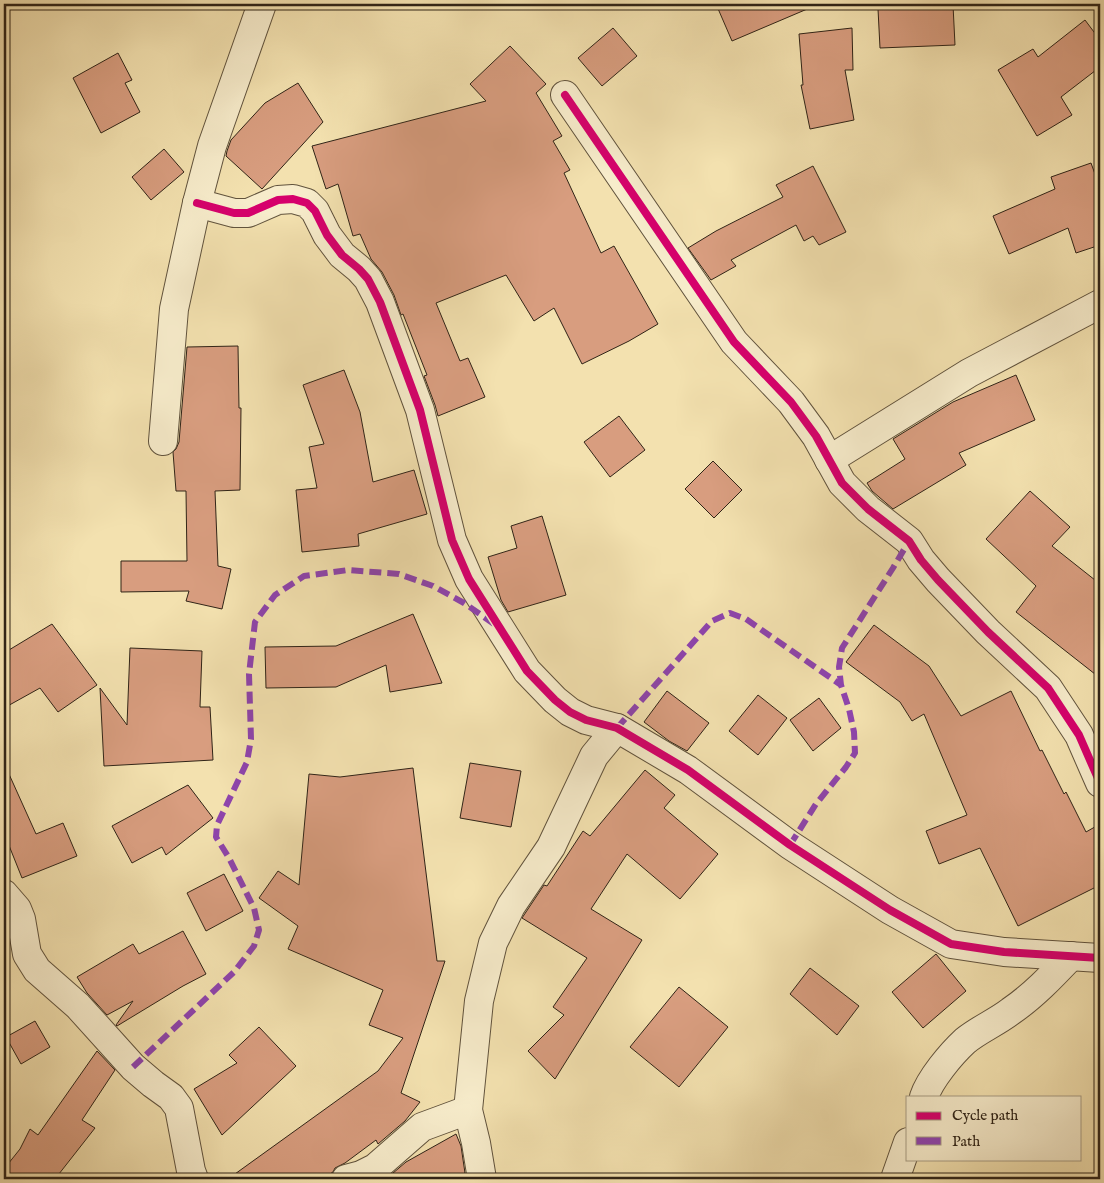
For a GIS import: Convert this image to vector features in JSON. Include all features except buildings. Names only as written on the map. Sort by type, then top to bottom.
[{"type":"street","points":[[163,441],[174,309],[197,203],[212,146],[262,4]]},
{"type":"street","points":[[565,95],[734,342],[790,402],[816,436],[842,483],[868,510],[909,541],[921,560],[938,580],[988,632],[1048,688],[1079,735],[1100,783]]},
{"type":"street","points":[[197,203],[234,213],[248,213],[278,200],[293,199],[307,203],[315,211],[327,235],[342,255],[368,279],[380,302],[420,410],[452,540],[469,579],[526,671],[555,700],[570,712],[586,720],[617,728],[688,770],[790,845],[873,899],[951,944],[1004,952],[1100,958]]},
{"type":"street","points":[[829,460],[969,373],[1100,304]]},
{"type":"street","points":[[482,1179],[468,1110],[479,1001],[493,942],[511,906],[550,847],[594,756],[617,728]]},
{"type":"street","points":[[4,894],[17,909],[21,919],[27,954],[36,970],[78,1006],[133,1067],[171,1097],[179,1108],[194,1179]]},
{"type":"street","points":[[924,1096],[927,1089],[944,1065],[966,1040],[1011,1011],[1049,980],[1070,956]]},
{"type":"street","points":[[346,1179],[361,1175],[375,1168],[422,1127],[468,1110]]},
{"type":"street","points":[[894,1179],[906,1147]]},
{"type":"marked path","points":[[790,845],[816,804],[855,753],[854,732],[841,685],[839,667],[842,648],[909,541]]},
{"type":"marked path","points":[[133,1067],[234,972],[254,946],[259,930],[254,908],[229,858],[216,837],[217,825],[247,762],[251,739],[249,674],[255,622],[275,595],[304,576],[348,570],[399,574],[433,586],[464,603],[494,624]]},
{"type":"marked path","points":[[617,728],[712,621],[730,613],[746,619],[841,685]]},
{"type":"cycle path","points":[[565,95],[734,342],[791,402],[816,436],[842,483],[868,509],[909,541],[921,560],[938,580],[988,632],[1048,688],[1079,735],[1100,783]]},
{"type":"cycle path","points":[[197,203],[234,213],[248,213],[278,200],[293,199],[307,203],[315,211],[327,235],[342,255],[368,279],[380,302],[420,410],[452,540],[469,579],[527,671],[555,700],[570,712],[586,720],[617,728],[688,770],[790,845],[890,910],[951,944],[1004,952],[1100,958]]}]
